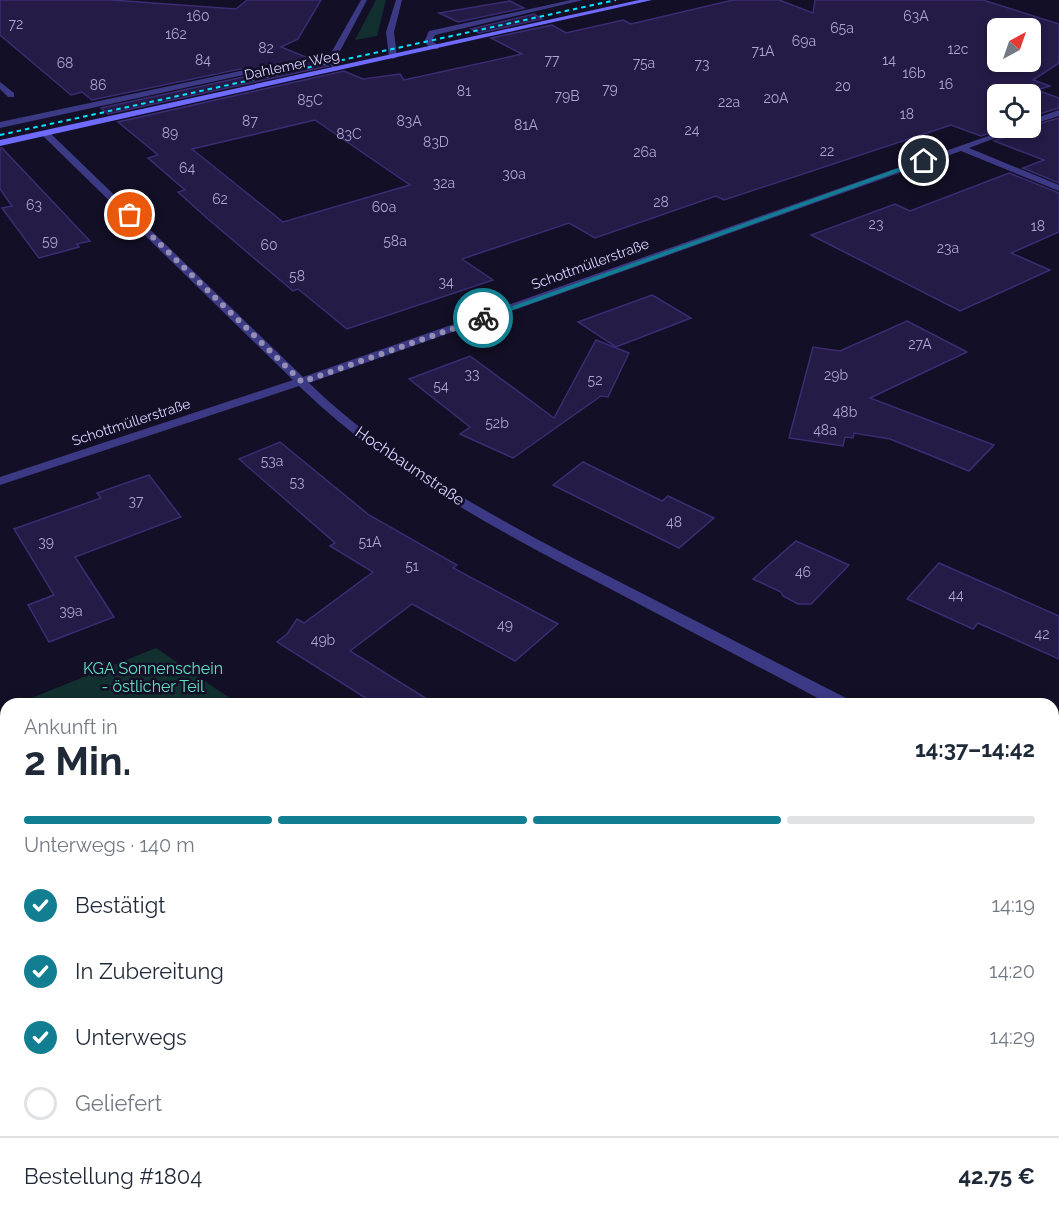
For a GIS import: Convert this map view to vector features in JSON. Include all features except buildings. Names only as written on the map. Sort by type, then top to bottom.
[{"type":"main road","name":"Dahlemer Weg","points":[[0,143],[648,0]]},
{"type":"street","points":[[338,69],[333,63],[335,53],[364,0]]},
{"type":"street","points":[[393,57],[390,32],[399,0]]},
{"type":"street","points":[[435,47],[428,42],[432,33],[580,0]]},
{"type":"street","name":"Dahlemer Weg","points":[[0,125],[245,72]]},
{"type":"street","points":[[0,84],[11,95]]},
{"type":"street","points":[[140,95],[155,109]]},
{"type":"street","points":[[1041,119],[1059,113]]},
{"type":"street","name":"Hochbaumstraße","points":[[45,133],[326,406],[380,449],[476,511],[542,548],[832,698]]},
{"type":"street","name":"Schottmüllerstraße","points":[[0,482],[302,382],[990,138]]},
{"type":"street","points":[[961,148],[1059,188]]},
{"type":"green space","points":[[376,0],[386,0],[377,36],[355,40]]},
{"type":"green space","name":"KGA Sonnenschein - östlicher Teil","points":[[156,648],[230,698],[31,698]]},
{"type":"railway","points":[[0,135],[616,0]]},
{"type":"way so far","points":[[130,215],[302,382],[483,318]]},
{"type":"route","points":[[483,318],[924,161]]}]
